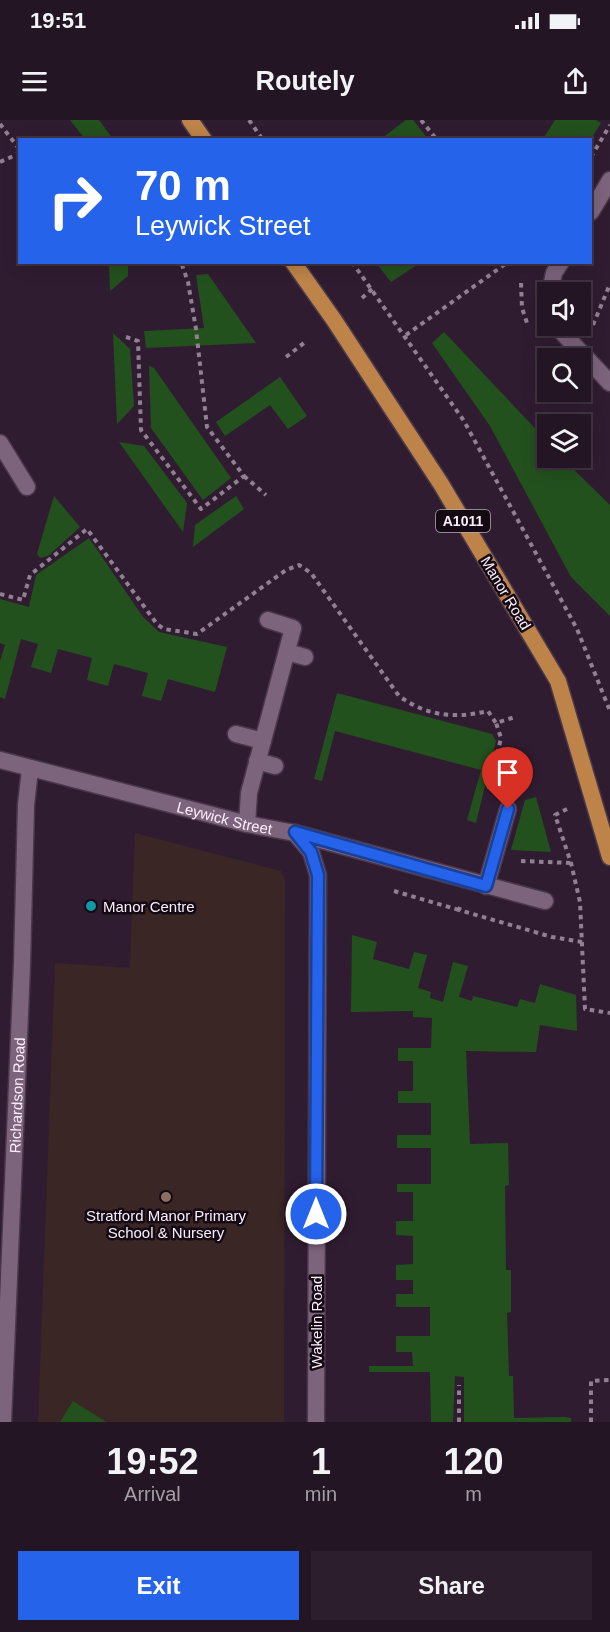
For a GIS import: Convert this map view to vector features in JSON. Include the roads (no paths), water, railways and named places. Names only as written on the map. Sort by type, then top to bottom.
[{"type":"main road","points":[[190,120],[203,138]]},
{"type":"main road","name":"Manor Road","points":[[294,264],[441,483],[558,681],[610,857]]},
{"type":"street","points":[[592,210],[610,180]]},
{"type":"street","points":[[552,282],[560,264]]},
{"type":"street","points":[[565,336],[610,383]]},
{"type":"street","points":[[0,443],[27,487]]},
{"type":"street","points":[[247,824],[249,793],[293,628],[268,620]]},
{"type":"street","points":[[287,652],[305,657]]},
{"type":"street","points":[[236,734],[263,741]]},
{"type":"street","name":"Leywick Street","points":[[0,760],[247,824],[295,832],[545,901]]},
{"type":"street","points":[[257,761],[275,766]]},
{"type":"street","name":"Richardson Road","points":[[3,1422],[22,966],[26,805],[30,769]]},
{"type":"street","points":[[486,886],[508,809]]},
{"type":"street","name":"Wakelin Road","points":[[295,832],[311,852],[318,875],[316,1422]]},
{"type":"place","name":"Manor Centre","points":[[91,906]]},
{"type":"place","name":"Stratford Manor Primary School & Nursery","points":[[166,1197]]}]
